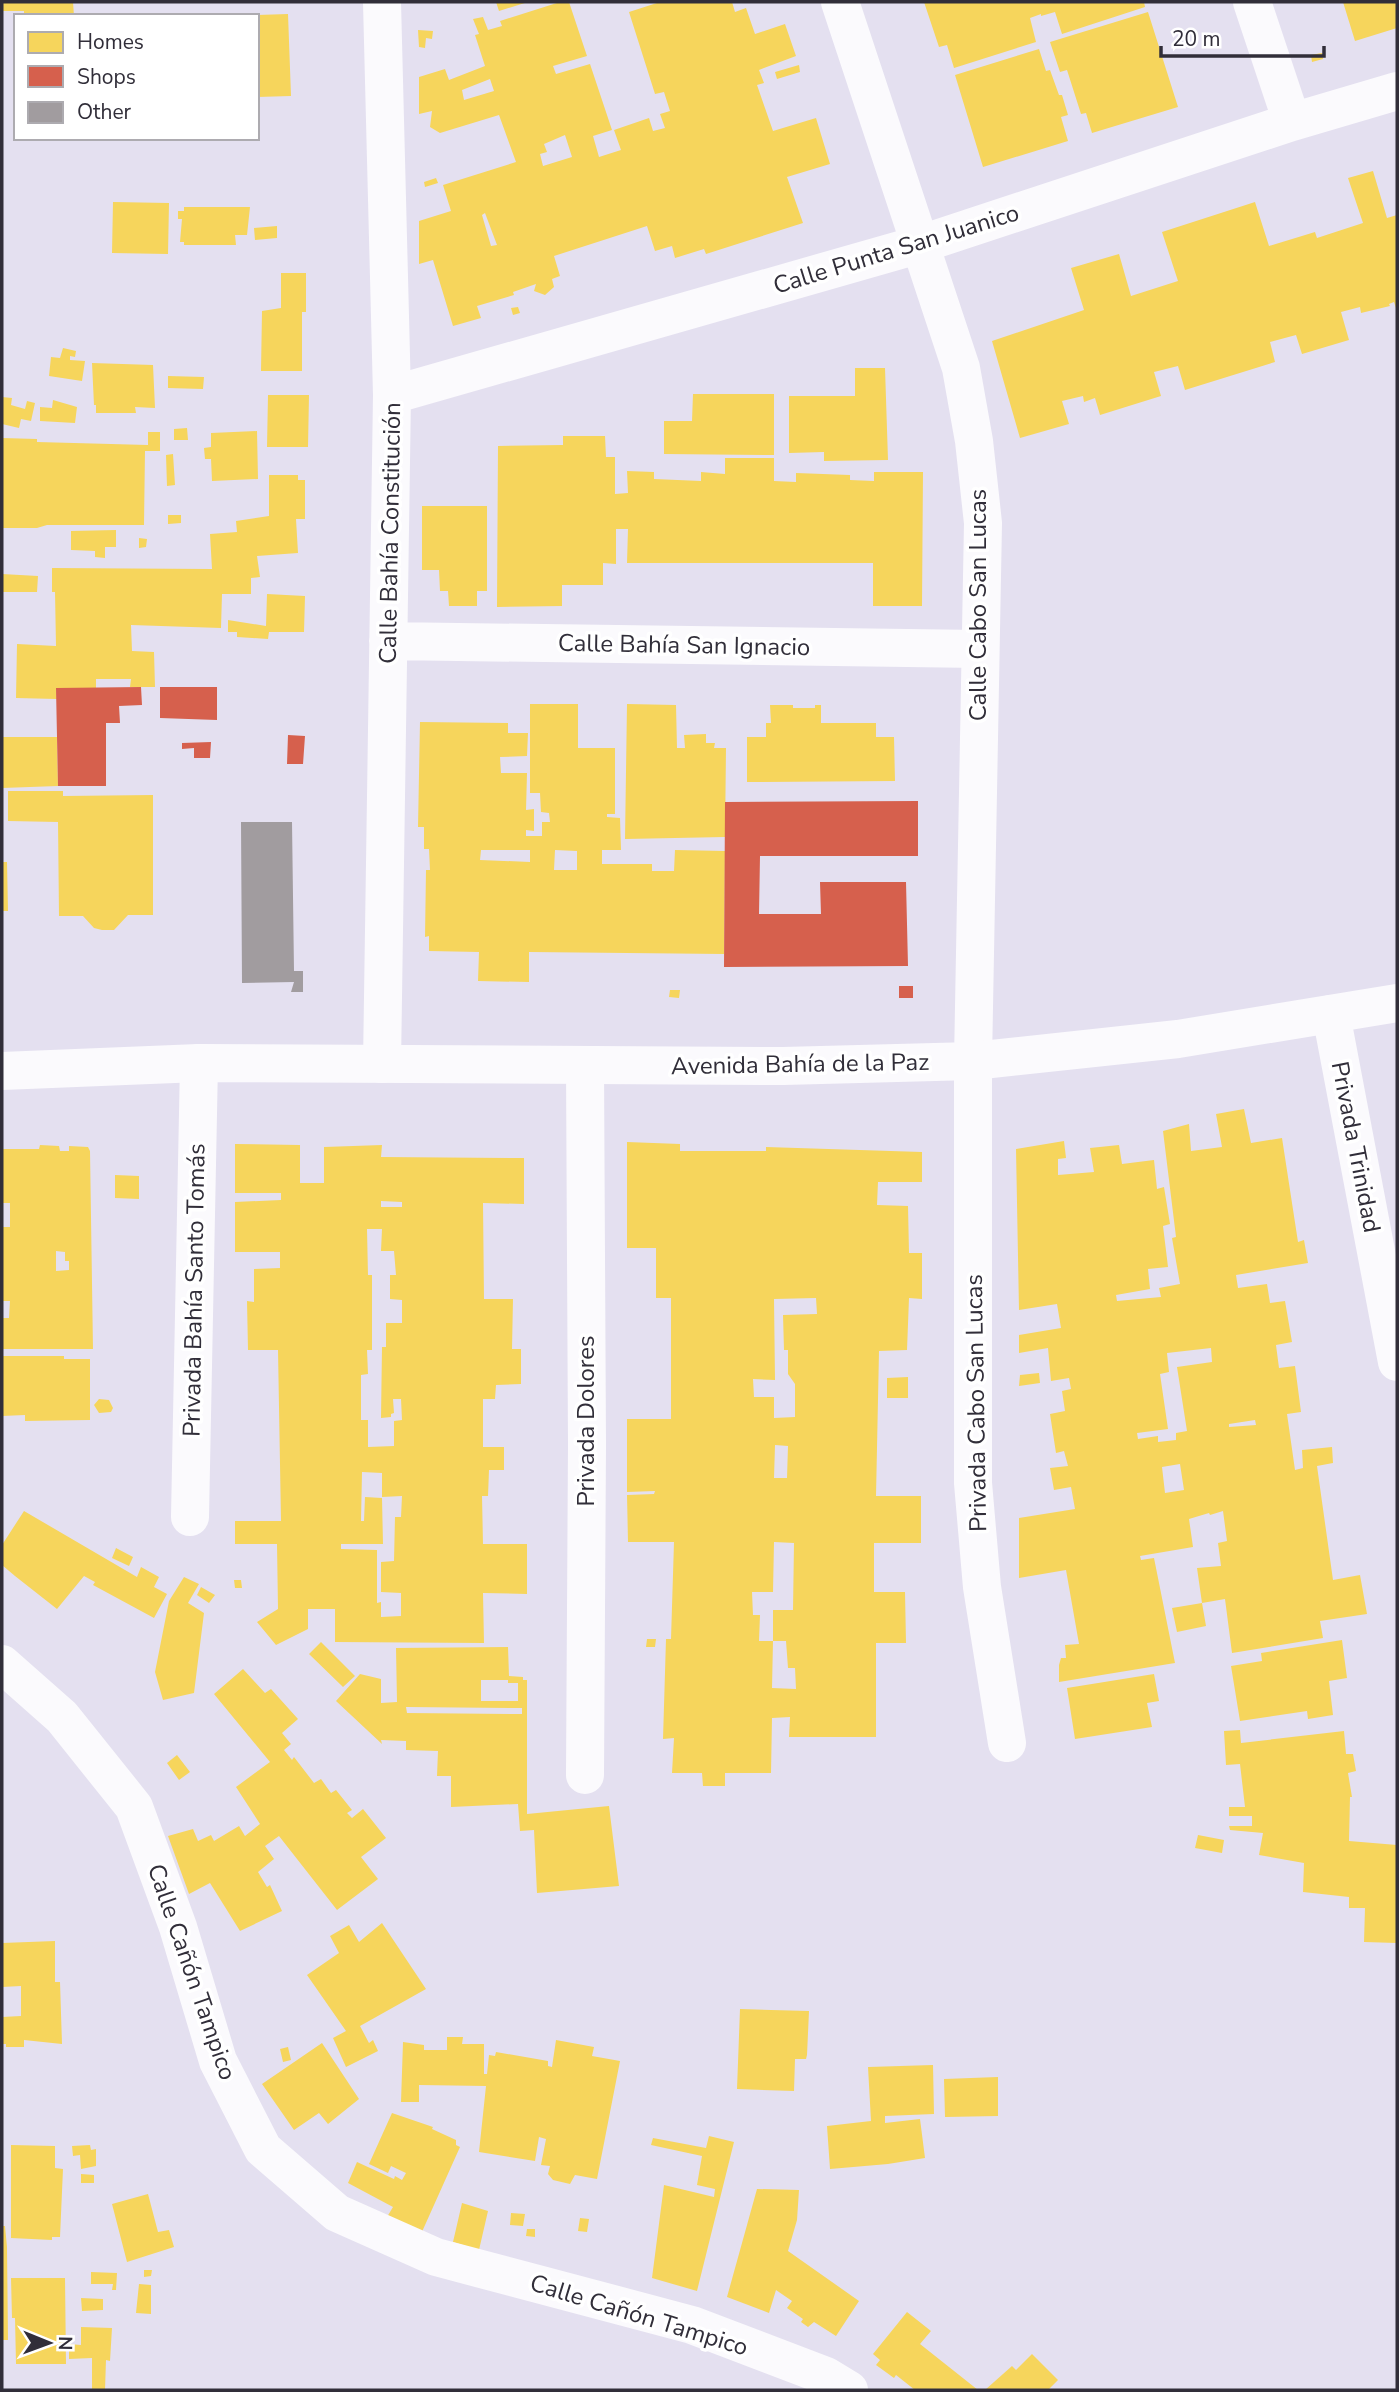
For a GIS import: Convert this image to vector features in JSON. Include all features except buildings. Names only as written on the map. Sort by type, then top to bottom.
[{"type":"street","name":"Calle Bahía Constitución","points":[[382,2],[392,395],[382,1064]]},
{"type":"street","name":"Calle Cabo San Lucas","points":[[840,2],[961,368],[974,441],[983,523],[973,1061]]},
{"type":"street","points":[[1252,2],[1292,122]]},
{"type":"street","name":"Calle Punta San Juanico","points":[[392,395],[921,244],[1292,122],[1397,91]]},
{"type":"street","name":"Calle Bahía San Ignacio","points":[[388,641],[980,649]]},
{"type":"street","name":"Avenida Bahía de la Paz","points":[[2,1071],[199,1063],[783,1066],[973,1061],[1178,1039],[1397,1003]]},
{"type":"street","name":"Privada Trinidad","points":[[1331,1014],[1397,1362]]},
{"type":"street","name":"Privada Cabo San Lucas","points":[[973,1061],[973,1483],[982,1587],[1007,1743]]},
{"type":"street","name":"Privada Bahía Santo Tomás","points":[[190,1517],[199,1063]]},
{"type":"street","name":"Privada Dolores","points":[[584,1775],[587,1445],[585,1066]]},
{"type":"street","name":"Calle Cañón Tampico","points":[[2,1664],[62,1717],[134,1807],[178,1927],[218,2061],[263,2149],[337,2213],[436,2257],[692,2325],[826,2376],[849,2390]]}]
